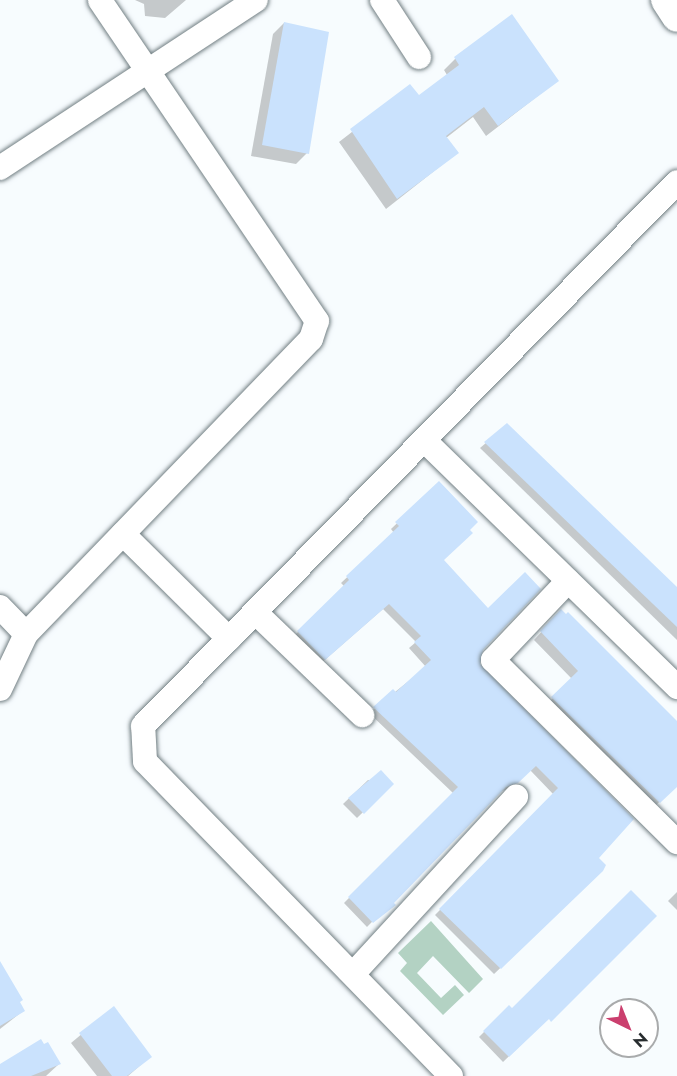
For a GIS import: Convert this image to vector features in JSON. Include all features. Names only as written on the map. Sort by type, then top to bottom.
[{"type":"street","points":[[0,689],[26,634],[311,339],[317,321],[100,0]]},
{"type":"street","points":[[0,168],[256,0]]},
{"type":"street","points":[[382,0],[419,57]]},
{"type":"street","points":[[666,0],[677,17]]},
{"type":"street","points":[[451,1076],[145,761],[143,726],[677,182]]},
{"type":"street","points":[[424,440],[677,687]]},
{"type":"street","points":[[123,534],[229,639]]},
{"type":"street","points":[[568,581],[493,660],[677,842]]},
{"type":"street","points":[[0,607],[26,634]]},
{"type":"street","points":[[255,612],[362,715]]},
{"type":"street","points":[[353,974],[516,797]]},
{"type":"green space","points":[[431,921],[483,979],[469,993],[433,956],[417,973],[441,998],[455,985],[464,995],[443,1015],[400,971],[407,963],[398,953]]},
{"type":"building","points":[[512,14],[559,81],[498,126],[484,107],[446,136],[459,153],[397,199],[350,129],[410,84],[419,95],[459,65],[454,57]]},
{"type":"building","points":[[284,22],[329,32],[309,154],[262,145]]},
{"type":"building","points":[[507,423],[677,587],[677,627],[484,442]]},
{"type":"building","points":[[439,481],[478,522],[470,530],[473,533],[444,560],[488,608],[525,572],[541,589],[483,650],[480,664],[634,819],[599,858],[606,865],[603,871],[501,969],[439,909],[558,788],[536,766],[518,783],[506,787],[394,903],[396,905],[373,923],[348,897],[458,787],[373,707],[393,689],[396,692],[431,660],[414,642],[421,636],[389,604],[325,660],[297,631],[349,580],[346,576],[399,526],[395,522]]},
{"type":"building","points":[[561,609],[566,614],[568,612],[677,721],[677,787],[660,803],[551,697],[578,671],[540,631]]},
{"type":"building","points":[[381,770],[394,784],[364,814],[348,798]]},
{"type":"building","points":[[631,890],[657,916],[551,1022],[549,1019],[509,1057],[483,1031],[509,1005],[512,1008]]},
{"type":"building","points":[[0,961],[23,1000],[20,1002],[25,1011],[0,1026]]},
{"type":"building","points":[[114,1006],[152,1057],[127,1076],[112,1076],[79,1033]]},
{"type":"building","points":[[41,1039],[44,1044],[48,1042],[61,1064],[31,1076],[0,1076],[0,1064]]}]
